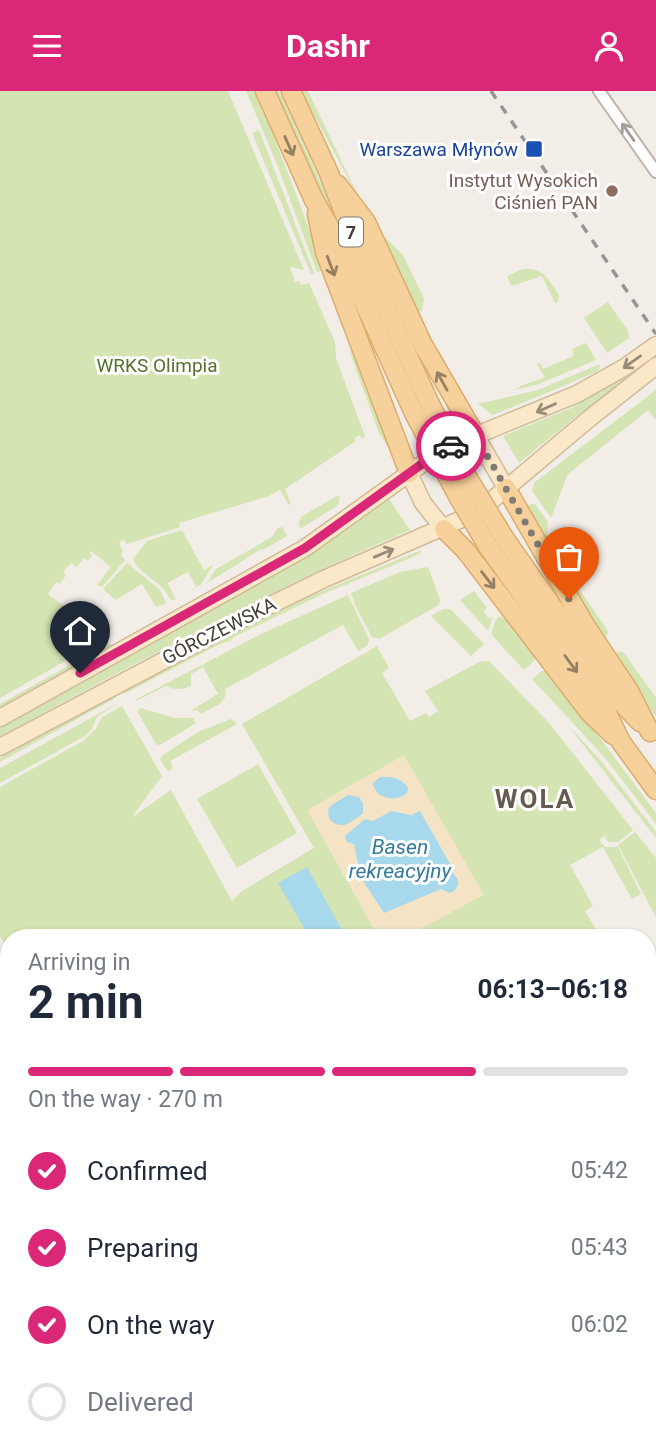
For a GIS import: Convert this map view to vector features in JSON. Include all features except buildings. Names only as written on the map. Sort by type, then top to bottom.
[{"type":"main road","name":"7","points":[[265,91],[445,474],[489,548],[606,711],[621,742],[656,790]]},
{"type":"main road","name":"7","points":[[290,91],[328,171],[348,226],[458,462],[505,539],[610,689],[653,736]]},
{"type":"main road","points":[[328,171],[366,222],[422,343],[585,625],[629,691],[653,736]]},
{"type":"main road","points":[[314,200],[325,252],[409,473],[423,503],[466,551],[589,712],[621,742]]},
{"type":"main road","points":[[476,436],[577,394],[625,367],[656,345]]},
{"type":"main road","points":[[506,488],[656,366]]},
{"type":"main road","name":"GÓRCZEWSKA","points":[[0,718],[305,548],[443,449],[476,436]]},
{"type":"main road","name":"GÓRCZEWSKA","points":[[0,747],[268,606],[478,512],[506,488]]},
{"type":"street","points":[[599,91],[656,172]]},
{"type":"green space","name":"WRKS Olimpia","points":[[0,91],[228,91],[304,270],[290,267],[295,282],[299,281],[301,285],[309,283],[335,342],[336,358],[365,436],[362,439],[359,435],[355,438],[356,441],[285,489],[291,504],[289,505],[280,490],[269,496],[179,523],[180,527],[127,544],[124,540],[119,542],[123,551],[121,555],[125,560],[102,587],[97,585],[111,567],[91,551],[89,553],[92,555],[88,561],[84,558],[77,567],[71,563],[63,572],[66,575],[60,584],[56,582],[48,594],[106,638],[0,698]]},
{"type":"green space","points":[[246,91],[254,91],[270,126],[324,269],[317,272],[277,164]]},
{"type":"green space","points":[[275,91],[279,91],[414,388],[412,390]]},
{"type":"green space","points":[[301,91],[308,91],[361,202]]},
{"type":"green space","points":[[259,130],[314,273],[311,274],[252,133]]},
{"type":"green space","points":[[376,228],[403,255],[424,299],[422,311],[417,312]]},
{"type":"green space","points":[[523,269],[536,270],[545,276],[559,296],[558,302],[555,303],[542,276],[511,286],[507,276]]},
{"type":"green space","points":[[608,302],[628,331],[629,338],[607,353],[584,318]]},
{"type":"green space","points":[[586,343],[596,360],[536,385],[514,390],[545,377],[537,364],[540,363],[543,369],[574,356],[572,349]]},
{"type":"green space","points":[[349,350],[361,368],[389,449],[379,433]]},
{"type":"green space","points":[[600,364],[599,370],[587,376],[493,415],[478,404],[538,390]]},
{"type":"green space","points":[[623,376],[626,380],[519,463],[503,436],[571,408]]},
{"type":"green space","points":[[656,390],[656,420],[648,410],[568,474],[551,518],[532,491],[534,483]]},
{"type":"green space","points":[[337,496],[340,497],[338,505],[300,529],[301,517]]},
{"type":"green space","points":[[389,499],[410,530],[254,603],[0,736],[0,728],[283,569]]},
{"type":"green space","points":[[535,504],[548,522],[547,535],[555,555],[607,629],[605,638],[602,638],[525,507]]},
{"type":"green space","points":[[282,527],[287,536],[207,583],[216,569],[272,537],[278,528]]},
{"type":"green space","points":[[182,530],[204,570],[213,565],[201,584],[189,592],[196,586],[188,572],[167,583],[176,599],[172,601],[163,588],[137,567],[133,559],[147,541]]},
{"type":"green space","points":[[421,550],[420,554],[323,594],[234,637],[124,694],[125,690],[244,628],[313,595]]},
{"type":"green space","points":[[127,563],[160,590],[166,603],[156,607],[142,584],[116,600],[103,589]]},
{"type":"green space","points":[[428,567],[440,600],[439,605],[379,639],[372,637],[351,593],[400,572]]},
{"type":"green space","points":[[474,591],[487,608],[483,611],[490,619],[493,616],[488,631],[460,600]]},
{"type":"green space","points":[[348,595],[369,639],[368,645],[358,651],[343,625],[225,689],[226,695],[221,703],[201,714],[198,710],[190,711],[218,694],[203,667],[191,674],[191,686],[178,689],[166,686],[135,700],[261,634]]},
{"type":"green space","points":[[443,609],[450,609],[484,644],[471,656],[431,616]]},
{"type":"green space","points":[[501,616],[515,628],[536,657],[524,670],[491,634],[496,619]]},
{"type":"green space","points":[[109,643],[111,647],[0,709],[0,704]]},
{"type":"green space","points":[[377,646],[389,668],[382,673],[410,721],[426,713],[429,717],[438,711],[425,691],[479,662],[489,661],[550,724],[633,830],[618,842],[608,842],[605,836],[599,840],[605,847],[618,847],[641,894],[632,899],[603,847],[570,865],[593,906],[585,911],[596,929],[0,929],[0,787],[83,741],[96,729],[101,718],[122,706],[162,776],[131,818],[171,790],[232,901],[242,891],[314,848],[242,724]]},
{"type":"green space","points":[[619,651],[624,653],[656,698],[656,717],[614,656]]},
{"type":"green space","points":[[542,671],[547,671],[554,677],[656,813],[656,824],[606,759],[532,679]]},
{"type":"green space","points":[[117,697],[0,762],[0,758]]},
{"type":"green space","points":[[120,702],[97,717],[92,729],[85,736],[0,783],[0,768]]},
{"type":"green space","points":[[140,708],[175,718],[193,718],[196,723],[160,745],[156,744],[137,711]]},
{"type":"green space","points":[[231,719],[237,724],[170,761],[173,768],[168,772],[160,759],[163,755],[198,732]]},
{"type":"green space","points":[[567,724],[602,762],[656,832],[656,838]]},
{"type":"green space","points":[[258,764],[297,833],[237,868],[197,799]]},
{"type":"green space","points":[[635,832],[656,858],[656,917],[618,845]]},
{"type":"sand","points":[[404,755],[484,895],[420,929],[374,929],[307,810]]},
{"type":"water","points":[[380,777],[399,780],[408,788],[407,793],[393,798],[378,794],[372,784]]},
{"type":"water","points":[[348,795],[359,797],[363,803],[363,813],[350,822],[337,824],[329,818],[328,809]]},
{"type":"water","name":"Basen rekreacyjny","points":[[391,811],[411,815],[420,811],[453,869],[458,885],[450,893],[441,889],[384,913],[361,878],[354,844],[347,842],[345,836],[365,819],[373,821]]},
{"type":"water","points":[[307,867],[342,929],[305,929],[278,883]]},
{"type":"railway","points":[[491,91],[656,334]]},
{"type":"way so far","points":[[451,446],[476,436],[569,599]]},
{"type":"place","name":"Warszawa Młynów","points":[[534,149]]},
{"type":"place","name":"Instytut Wysokich Ciśnień PAN","points":[[612,191]]},
{"type":"district","name":"WOLA","points":[[535,799]]},
{"type":"route","points":[[80,673],[305,548],[443,449],[451,446]]}]
